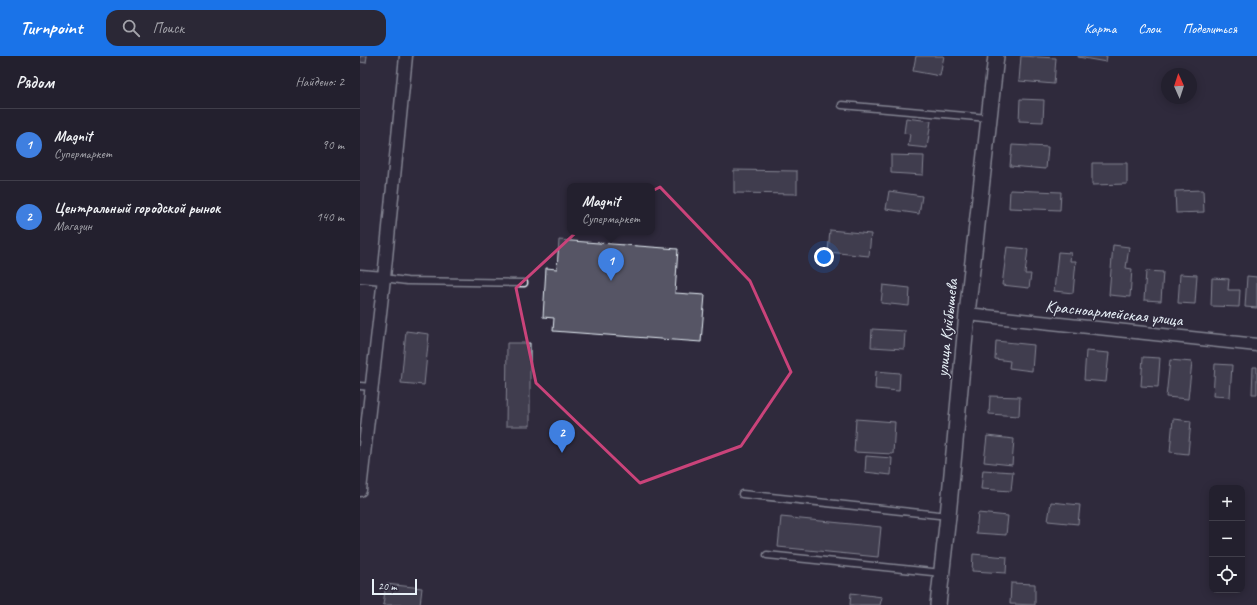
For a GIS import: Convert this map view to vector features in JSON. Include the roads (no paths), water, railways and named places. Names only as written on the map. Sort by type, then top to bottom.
[{"type":"street","points":[[360,490],[384,278],[406,56]]},
{"type":"street","name":"улица Куйбышева","points":[[938,605],[967,314],[996,56]]},
{"type":"street","points":[[360,276],[384,278]]},
{"type":"street","name":"Красноармейская улица","points":[[967,314],[1257,345]]},
{"type":"lane","points":[[842,105],[990,119]]},
{"type":"lane","points":[[384,278],[407,281],[524,283]]},
{"type":"lane","points":[[360,386],[372,387]]},
{"type":"lane","points":[[742,494],[948,516]]},
{"type":"lane","points":[[767,555],[942,573]]},
{"type":"place","name":"Magnit","points":[[611,281]]},
{"type":"place","name":"Центральный городской рынок","points":[[562,453]]}]
